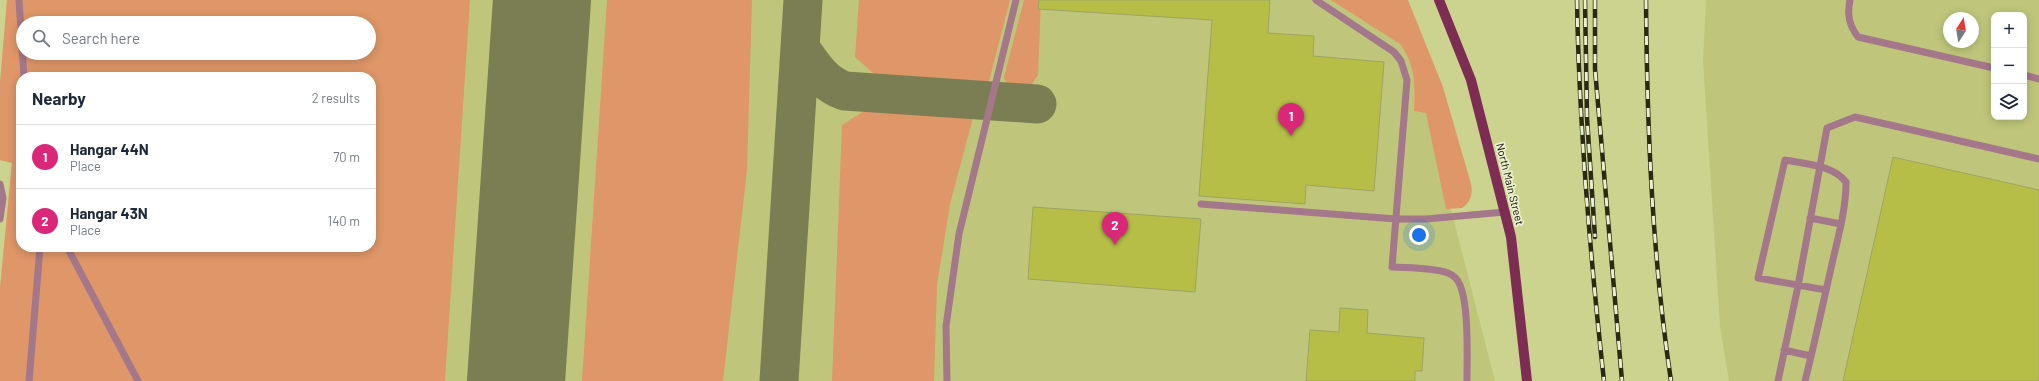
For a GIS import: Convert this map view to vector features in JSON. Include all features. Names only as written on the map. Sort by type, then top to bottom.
[{"type":"main road","name":"North Main Street","points":[[1439,0],[1456,38],[1471,80],[1511,237],[1527,381]]},
{"type":"lane","points":[[19,0],[20,16]]},
{"type":"lane","points":[[947,381],[946,326],[959,234],[1016,0]]},
{"type":"lane","points":[[1316,0],[1387,46],[1401,61],[1407,80],[1392,267],[1447,272],[1453,275],[1461,286],[1466,320],[1468,381]]},
{"type":"lane","points":[[1850,0],[1848,12],[1850,27],[1858,37],[1991,67]]},
{"type":"lane","points":[[23,60],[24,72]]},
{"type":"lane","points":[[2027,76],[2039,79]]},
{"type":"lane","points":[[1778,381],[1798,286],[1827,128],[1855,117],[2039,159]]},
{"type":"lane","points":[[1805,381],[1811,356],[1826,290],[1841,224],[1846,196],[1846,182],[1841,175],[1831,170],[1785,160],[1758,278],[1826,290]]},
{"type":"lane","points":[[0,184],[3,198],[0,219]]},
{"type":"lane","points":[[1201,204],[1396,219],[1426,219],[1505,212]]},
{"type":"lane","points":[[1810,218],[1841,224]]},
{"type":"lane","points":[[29,381],[40,252]]},
{"type":"lane","points":[[70,252],[138,381]]},
{"type":"lane","points":[[1784,350],[1811,356]]},
{"type":"shaded area","points":[[7,0],[1392,0],[1422,96],[1495,381],[0,381],[0,288],[12,163],[0,160],[0,83]]},
{"type":"shaded area","points":[[7,0],[470,0],[445,381],[0,381],[0,288],[12,163],[0,160],[0,83]]},
{"type":"shaded area","points":[[607,0],[752,0],[747,170],[723,381],[582,381]]},
{"type":"shaded area","points":[[859,0],[1010,0],[987,89],[882,81],[855,57]]},
{"type":"shaded area","points":[[1024,0],[1041,0],[1038,75],[1030,87],[1020,91],[1009,89],[1004,77]]},
{"type":"shaded area","points":[[1331,0],[1408,0],[1443,87],[1471,184],[1471,198],[1462,208],[1446,209],[1426,113],[1414,111],[1414,84],[1412,68],[1400,44]]},
{"type":"shaded area","points":[[1706,0],[2039,0],[2039,381],[1729,381],[1720,326],[1703,61]]},
{"type":"shaded area","points":[[875,104],[975,110],[950,204],[937,285],[934,381],[832,381],[842,125]]},
{"type":"building","points":[[1039,0],[1270,0],[1268,33],[1314,36],[1313,56],[1384,62],[1374,191],[1306,185],[1305,204],[1199,196],[1212,20],[1038,9]]},
{"type":"building","points":[[1893,157],[2039,190],[2039,381],[1843,381]]},
{"type":"building","points":[[1033,207],[1201,219],[1195,292],[1028,279]]},
{"type":"building","points":[[1340,308],[1368,310],[1367,333],[1424,338],[1422,371],[1415,371],[1415,381],[1306,381],[1310,330],[1339,332]]},
{"type":"taxiway","points":[[779,381],[803,0]]},
{"type":"taxiway","points":[[800,48],[824,79],[837,88],[845,91],[1037,104]]},
{"type":"runway","points":[[516,381],[542,0]]},
{"type":"railway","points":[[1577,0],[1580,96],[1586,191],[1604,381]]},
{"type":"railway","points":[[1585,0],[1587,118],[1595,237]]},
{"type":"railway","points":[[1595,0],[1595,69],[1622,381]]},
{"type":"railway","points":[[1646,0],[1649,143],[1655,239],[1659,286],[1671,381]]},
{"type":"place","name":"Hangar 44N","points":[[1291,136]]},
{"type":"place","name":"Hangar 43N","points":[[1115,245]]}]
